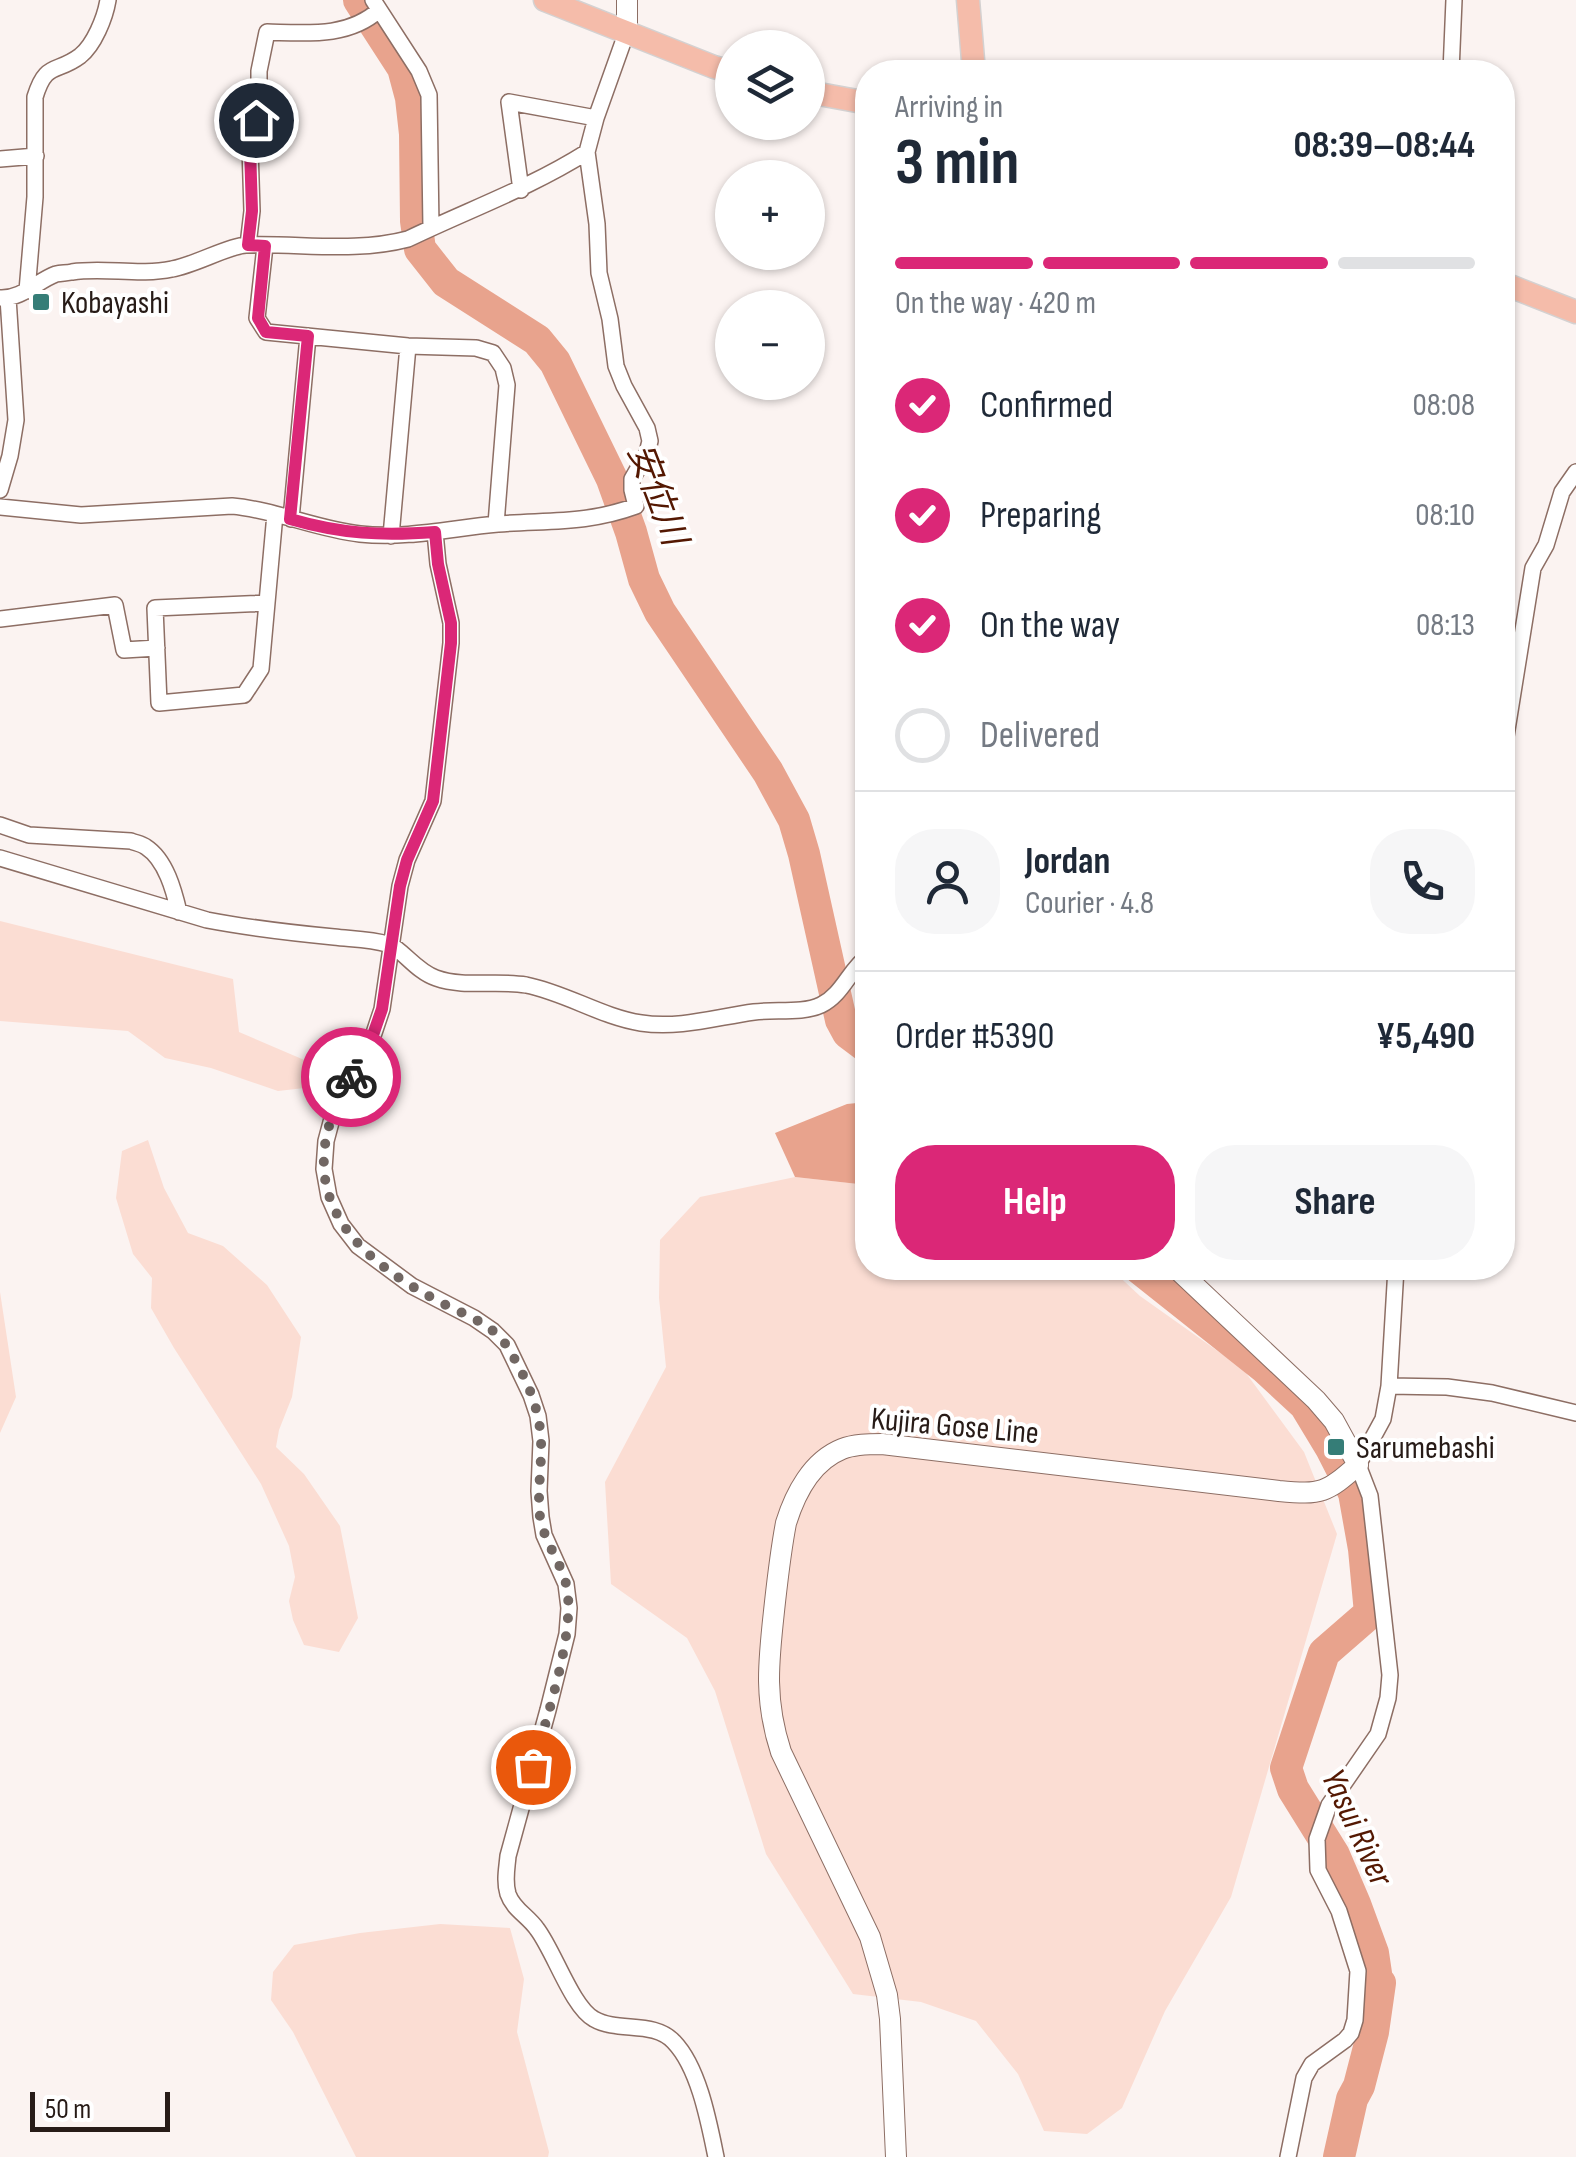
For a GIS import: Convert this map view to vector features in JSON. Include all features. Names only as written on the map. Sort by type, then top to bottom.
[{"type":"main road","points":[[545,0],[715,67]]},
{"type":"main road","points":[[627,0],[627,31]]},
{"type":"main road","points":[[968,0],[973,60]]},
{"type":"main road","points":[[825,95],[855,100]]},
{"type":"main road","points":[[1515,288],[1576,312]]},
{"type":"main road","points":[[1189,1280],[1316,1400],[1334,1422],[1346,1475]]},
{"type":"main road","name":"Kujira Gose Line","points":[[896,2157],[890,2020],[880,1970],[870,1937],[772,1726],[768,1665],[782,1541],[802,1486],[821,1463],[843,1448],[882,1444],[1279,1492],[1316,1492],[1346,1475]]},
{"type":"street","points":[[27,291],[36,156],[34,114],[40,82],[48,71],[76,60],[86,51],[106,13],[108,0]]},
{"type":"street","points":[[1452,60],[1454,0]]},
{"type":"street","points":[[431,228],[429,95],[420,71],[376,8],[358,24],[340,30],[267,32],[250,148],[258,318],[266,332],[408,346],[476,348],[494,353],[507,385],[496,524]]},
{"type":"street","points":[[0,507],[81,515],[232,506],[326,530],[391,536],[496,524],[589,520],[636,506],[632,479],[648,453],[650,441],[616,366],[599,273],[598,224],[587,152],[627,31]]},
{"type":"street","points":[[520,190],[509,102],[596,118]]},
{"type":"street","points":[[0,490],[16,420],[4,298],[27,291],[56,274],[168,270],[195,264],[241,245],[364,246],[408,239],[553,174],[587,152]]},
{"type":"street","points":[[0,159],[36,156]]},
{"type":"street","points":[[267,603],[155,608],[159,704],[244,696],[261,669],[267,603],[308,336]]},
{"type":"street","points":[[391,536],[408,346]]},
{"type":"street","points":[[1515,680],[1533,568],[1546,545],[1562,492],[1576,472]]},
{"type":"street","points":[[435,532],[451,643],[433,801],[400,886],[382,1009],[334,1110],[324,1169],[329,1197],[341,1224],[358,1246],[412,1286],[493,1331],[507,1345],[532,1395],[541,1441],[540,1518],[566,1584],[567,1634],[508,1856],[507,1892],[514,1906],[541,1933],[579,2003],[592,2019],[653,2030],[671,2038],[686,2056],[704,2106],[716,2157]]},
{"type":"street","points":[[0,619],[115,605],[124,650],[157,648]]},
{"type":"street","points":[[0,825],[29,836],[131,841],[146,847],[167,876],[179,912]]},
{"type":"street","points":[[0,858],[239,926],[391,944],[416,969],[435,978],[524,984],[637,1023],[676,1025],[752,1012],[810,1008],[823,1004],[841,990],[855,968]]},
{"type":"street","points":[[1288,2157],[1304,2078],[1312,2064],[1345,2040],[1355,2020],[1358,1972],[1339,1912],[1318,1870],[1317,1838],[1338,1791],[1378,1734],[1388,1698],[1390,1675],[1370,1496],[1346,1475],[1383,1419],[1389,1386],[1395,1280]]},
{"type":"street","points":[[1389,1386],[1492,1393],[1576,1413]]},
{"type":"shaded area","points":[[0,921],[233,979],[239,1032],[309,1062],[313,1087],[278,1091],[211,1068],[165,1058],[128,1031],[0,1021]]},
{"type":"shaded area","points":[[855,1103],[855,1184],[795,1177],[775,1133]]},
{"type":"shaded area","points":[[148,1140],[164,1188],[188,1233],[223,1246],[267,1285],[301,1337],[292,1397],[276,1447],[304,1474],[340,1526],[358,1618],[339,1652],[304,1645],[289,1601],[295,1577],[289,1546],[261,1484],[151,1308],[152,1278],[133,1254],[116,1198],[122,1151]]},
{"type":"shaded area","points":[[795,1177],[855,1184],[855,1280],[1123,1280],[1243,1369],[1304,1452],[1337,1534],[1231,1897],[1165,2011],[1122,2108],[1087,2134],[1044,2131],[1018,2074],[976,2021],[921,2002],[853,1994],[766,1854],[715,1691],[687,1638],[611,1584],[605,1482],[666,1367],[659,1298],[660,1240],[700,1197]]},
{"type":"shaded area","points":[[0,1292],[16,1397],[0,1433]]},
{"type":"shaded area","points":[[440,1924],[510,1928],[524,1979],[517,2032],[548,2157],[356,2157],[293,2032],[271,2000],[273,1972],[294,1945]]},
{"type":"waterway","name":"安位川","points":[[359,0],[403,68],[411,98],[420,249],[446,282],[537,340],[555,362],[612,479],[644,579],[660,612],[768,772],[794,820],[841,1020],[855,1038]]},
{"type":"waterway","name":"Yasui River","points":[[1154,1280],[1305,1405],[1354,1493],[1370,1613],[1324,1653],[1286,1768],[1293,1789],[1334,1855],[1373,1953],[1380,1983],[1373,2032],[1339,2157]]},
{"type":"way so far","points":[[351,1077],[334,1110],[324,1169],[329,1197],[341,1224],[358,1246],[383,1266],[493,1331],[507,1345],[538,1416],[540,1518],[566,1584],[569,1608],[567,1634],[533,1767]]},
{"type":"place","name":"Kobayashi","points":[[41,302]]},
{"type":"place","name":"Sarumebashi","points":[[1336,1447]]},
{"type":"route","points":[[256,120],[250,148],[252,211],[248,245],[265,246],[258,318],[266,332],[308,336],[290,519],[326,530],[362,534],[435,532],[451,623],[433,801],[400,886],[382,1009],[351,1077]]}]
